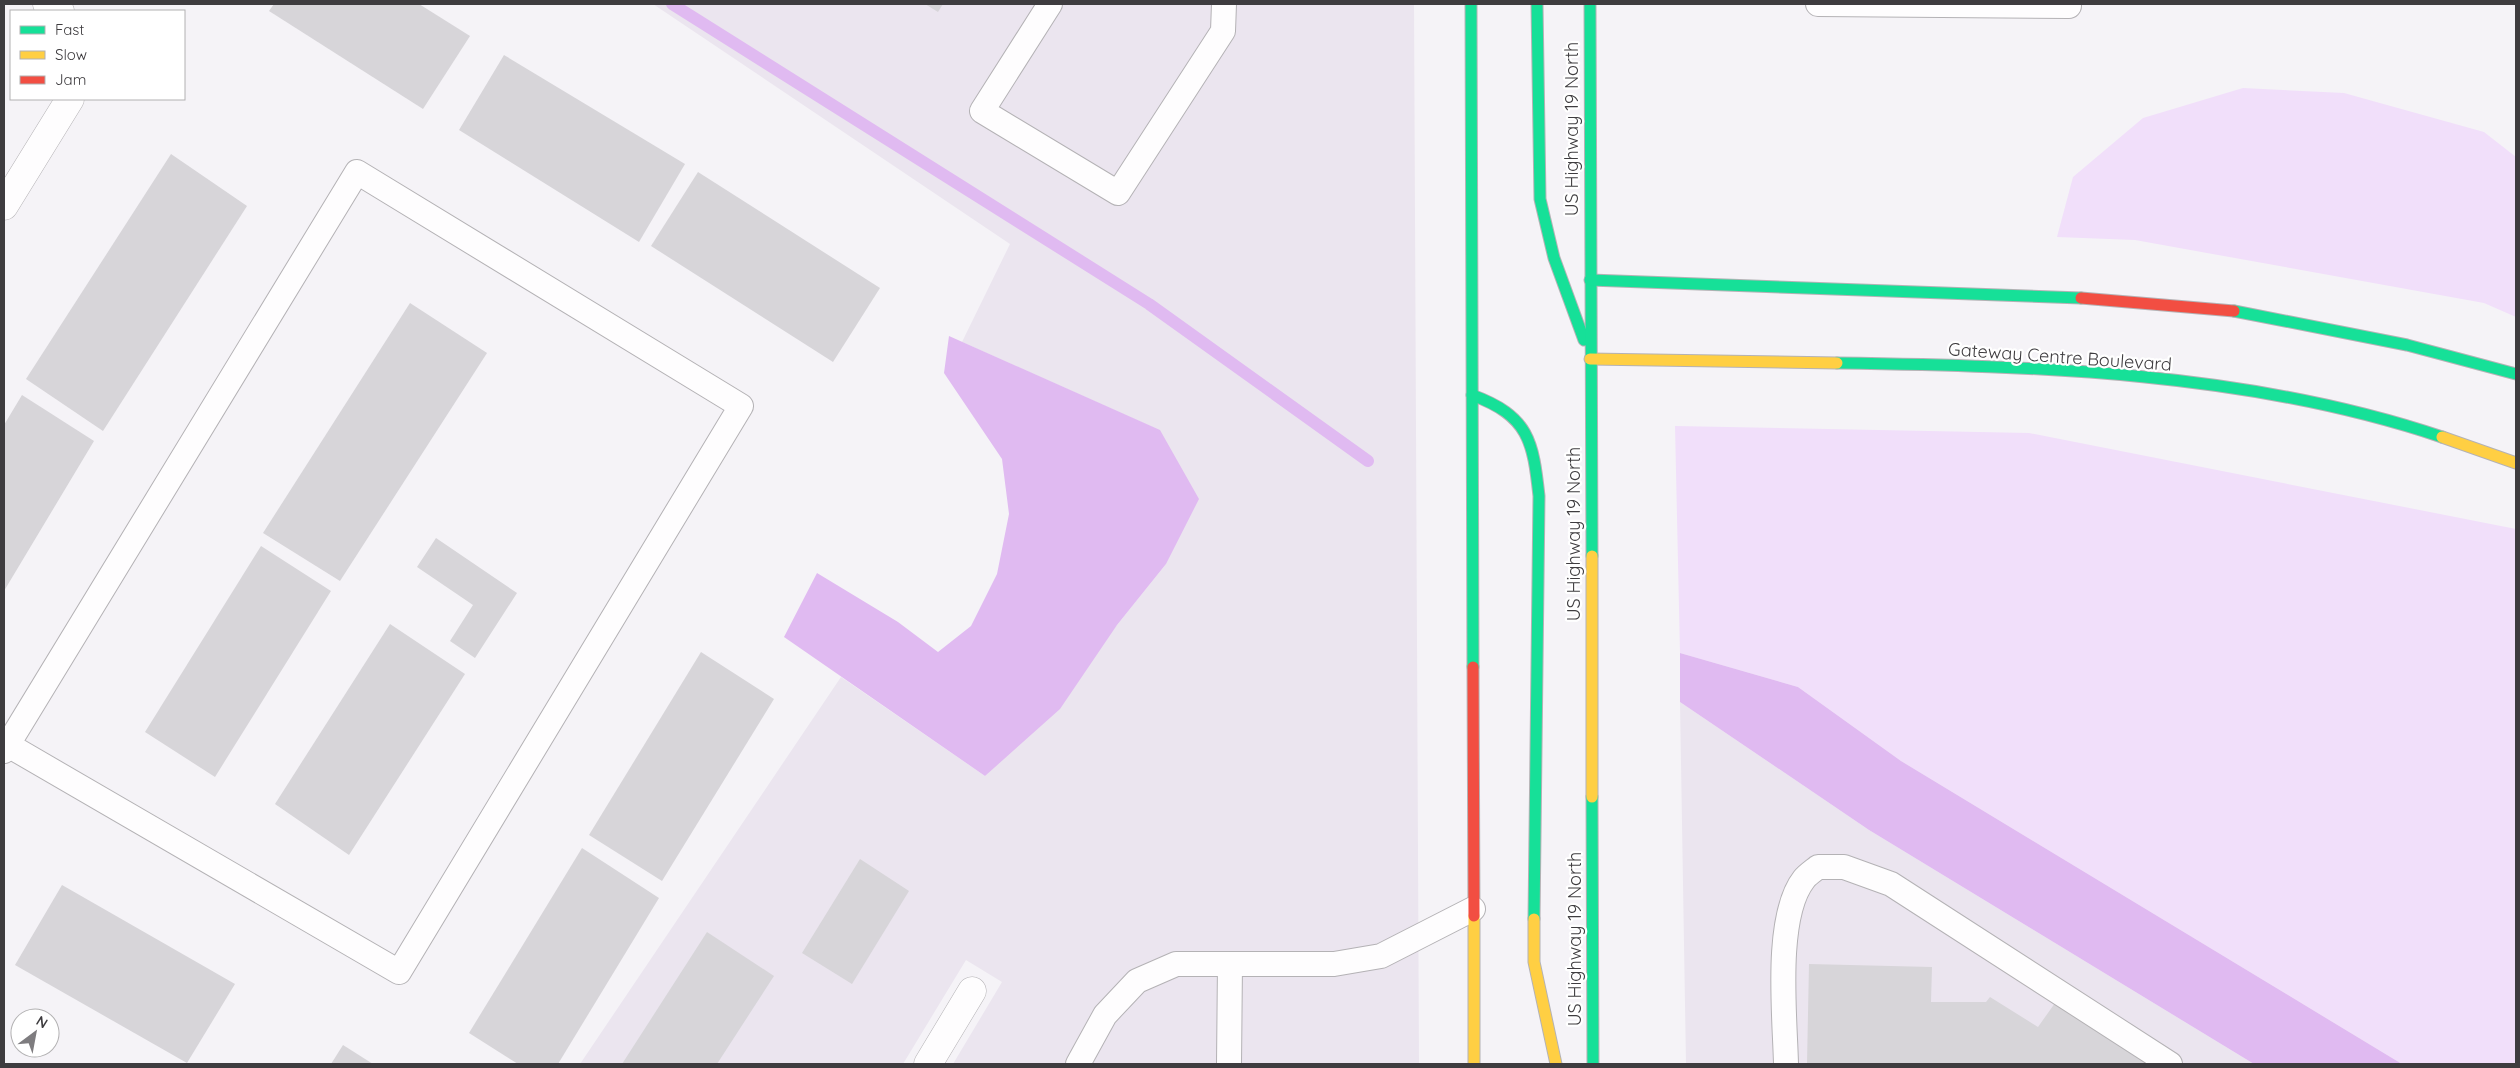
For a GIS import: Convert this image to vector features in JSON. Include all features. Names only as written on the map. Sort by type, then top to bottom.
[{"type":"main road","points":[[1471,4],[1474,1064]]},
{"type":"main road","points":[[1537,4],[1540,199],[1554,258],[1590,360]]},
{"type":"main road","name":"US Highway 19 North","points":[[1590,4],[1593,1064]]},
{"type":"main road","points":[[1590,280],[2090,298],[2240,312],[2407,345],[2516,374]]},
{"type":"main road","name":"Gateway Centre Boulevard","points":[[1590,360],[1976,367],[2140,377],[2296,399],[2396,423],[2516,463]]},
{"type":"main road","points":[[1472,395],[1492,402],[1509,414],[1523,430],[1534,450],[1539,496],[1534,962],[1556,1064]]},
{"type":"street","points":[[47,4],[58,10]]},
{"type":"street","points":[[4,206],[69,100]]},
{"type":"street","points":[[928,1064],[972,991]]},
{"type":"lane","points":[[1050,4],[982,111],[1118,192],[1224,31],[1224,4]]},
{"type":"lane","points":[[1818,4],[2049,6],[2069,6],[2069,4]]},
{"type":"lane","points":[[357,172],[741,406],[399,972],[6,748],[357,172]]},
{"type":"lane","points":[[1786,1064],[1784,948],[1792,905],[1803,880],[1818,866],[1844,867],[1891,884],[2170,1064]]},
{"type":"lane","points":[[1078,1064],[1106,1015],[1138,981],[1176,964],[1334,964],[1381,956],[1473,909]]},
{"type":"lane","points":[[1229,1064],[1230,964]]},
{"type":"shaded area","points":[[653,4],[1414,4],[1419,1064],[953,1064],[1002,982],[966,960],[903,1064],[580,1064],[841,677],[985,776],[1117,625],[1166,564],[1164,440],[1159,430],[962,342],[1010,244]]},
{"type":"shaded area","points":[[2243,88],[2344,93],[2484,132],[2516,157],[2516,317],[2484,303],[2135,240],[2057,237],[2073,177],[2143,118]]},
{"type":"shaded area","points":[[949,336],[1160,430],[1199,499],[1166,564],[1117,625],[1060,709],[985,776],[784,637],[817,573],[898,622],[938,652],[971,626],[997,574],[1009,514],[1002,459],[944,373]]},
{"type":"shaded area","points":[[1675,426],[2029,433],[2516,529],[2516,1064],[2402,1064],[1901,761],[1798,687],[1680,653]]},
{"type":"shaded area","points":[[1680,653],[1798,687],[1901,761],[2402,1064],[2254,1064],[1869,830],[1680,702]]},
{"type":"shaded area","points":[[1680,702],[1869,830],[2254,1064],[1686,1064]]},
{"type":"building","points":[[274,4],[419,4],[470,36],[423,109],[269,11]]},
{"type":"building","points":[[925,4],[943,4],[938,12]]},
{"type":"building","points":[[504,55],[685,164],[639,242],[459,130]]},
{"type":"building","points":[[171,154],[247,206],[103,431],[26,379]]},
{"type":"building","points":[[698,172],[880,288],[833,362],[651,246]]},
{"type":"building","points":[[410,303],[487,353],[340,581],[263,533]]},
{"type":"building","points":[[22,395],[94,441],[4,591],[4,425]]},
{"type":"building","points":[[436,538],[517,593],[475,658],[450,641],[473,605],[417,567]]},
{"type":"building","points":[[261,546],[331,591],[215,777],[145,732]]},
{"type":"building","points":[[390,624],[465,674],[349,855],[275,804]]},
{"type":"building","points":[[701,652],[774,699],[662,881],[589,835]]},
{"type":"building","points":[[582,848],[659,898],[558,1064],[518,1064],[469,1033]]},
{"type":"building","points":[[860,859],[909,891],[852,984],[802,953]]},
{"type":"building","points":[[62,885],[235,984],[187,1063],[15,965]]},
{"type":"building","points":[[707,932],[774,976],[717,1064],[622,1064]]},
{"type":"building","points":[[1809,964],[1932,967],[1931,1002],[1986,1002],[1990,997],[2038,1027],[2055,1003],[2148,1064],[1807,1064]]},
{"type":"building","points":[[343,1045],[373,1064],[331,1064]]},
{"type":"waterway","points":[[672,4],[1149,304],[1368,461]]},
{"type":"traffic: fast","points":[[1471,4],[1473,667]]},
{"type":"traffic: fast","points":[[1537,4],[1540,199],[1554,258],[1584,340]]},
{"type":"traffic: fast","points":[[1590,4],[1592,556]]},
{"type":"traffic: fast","points":[[1590,280],[2081,298]]},
{"type":"traffic: fast","points":[[2234,311],[2407,345],[2516,374]]},
{"type":"traffic: fast","points":[[1837,363],[1913,364],[2066,371],[2143,377],[2219,386],[2294,398],[2369,415],[2442,437]]},
{"type":"traffic: fast","points":[[1472,395],[1491,403],[1506,412],[1517,422],[1525,433],[1530,445],[1537,477],[1539,496],[1534,919]]},
{"type":"traffic: fast","points":[[1592,797],[1593,1064]]},
{"type":"traffic: slow","points":[[1590,359],[1837,363]]},
{"type":"traffic: slow","points":[[2442,437],[2516,463]]},
{"type":"traffic: slow","points":[[1592,556],[1592,797]]},
{"type":"traffic: slow","points":[[1474,916],[1474,1064]]},
{"type":"traffic: slow","points":[[1534,919],[1534,962],[1556,1064]]},
{"type":"traffic: jam","points":[[2081,298],[2234,311]]},
{"type":"traffic: jam","points":[[1473,667],[1474,916]]}]
